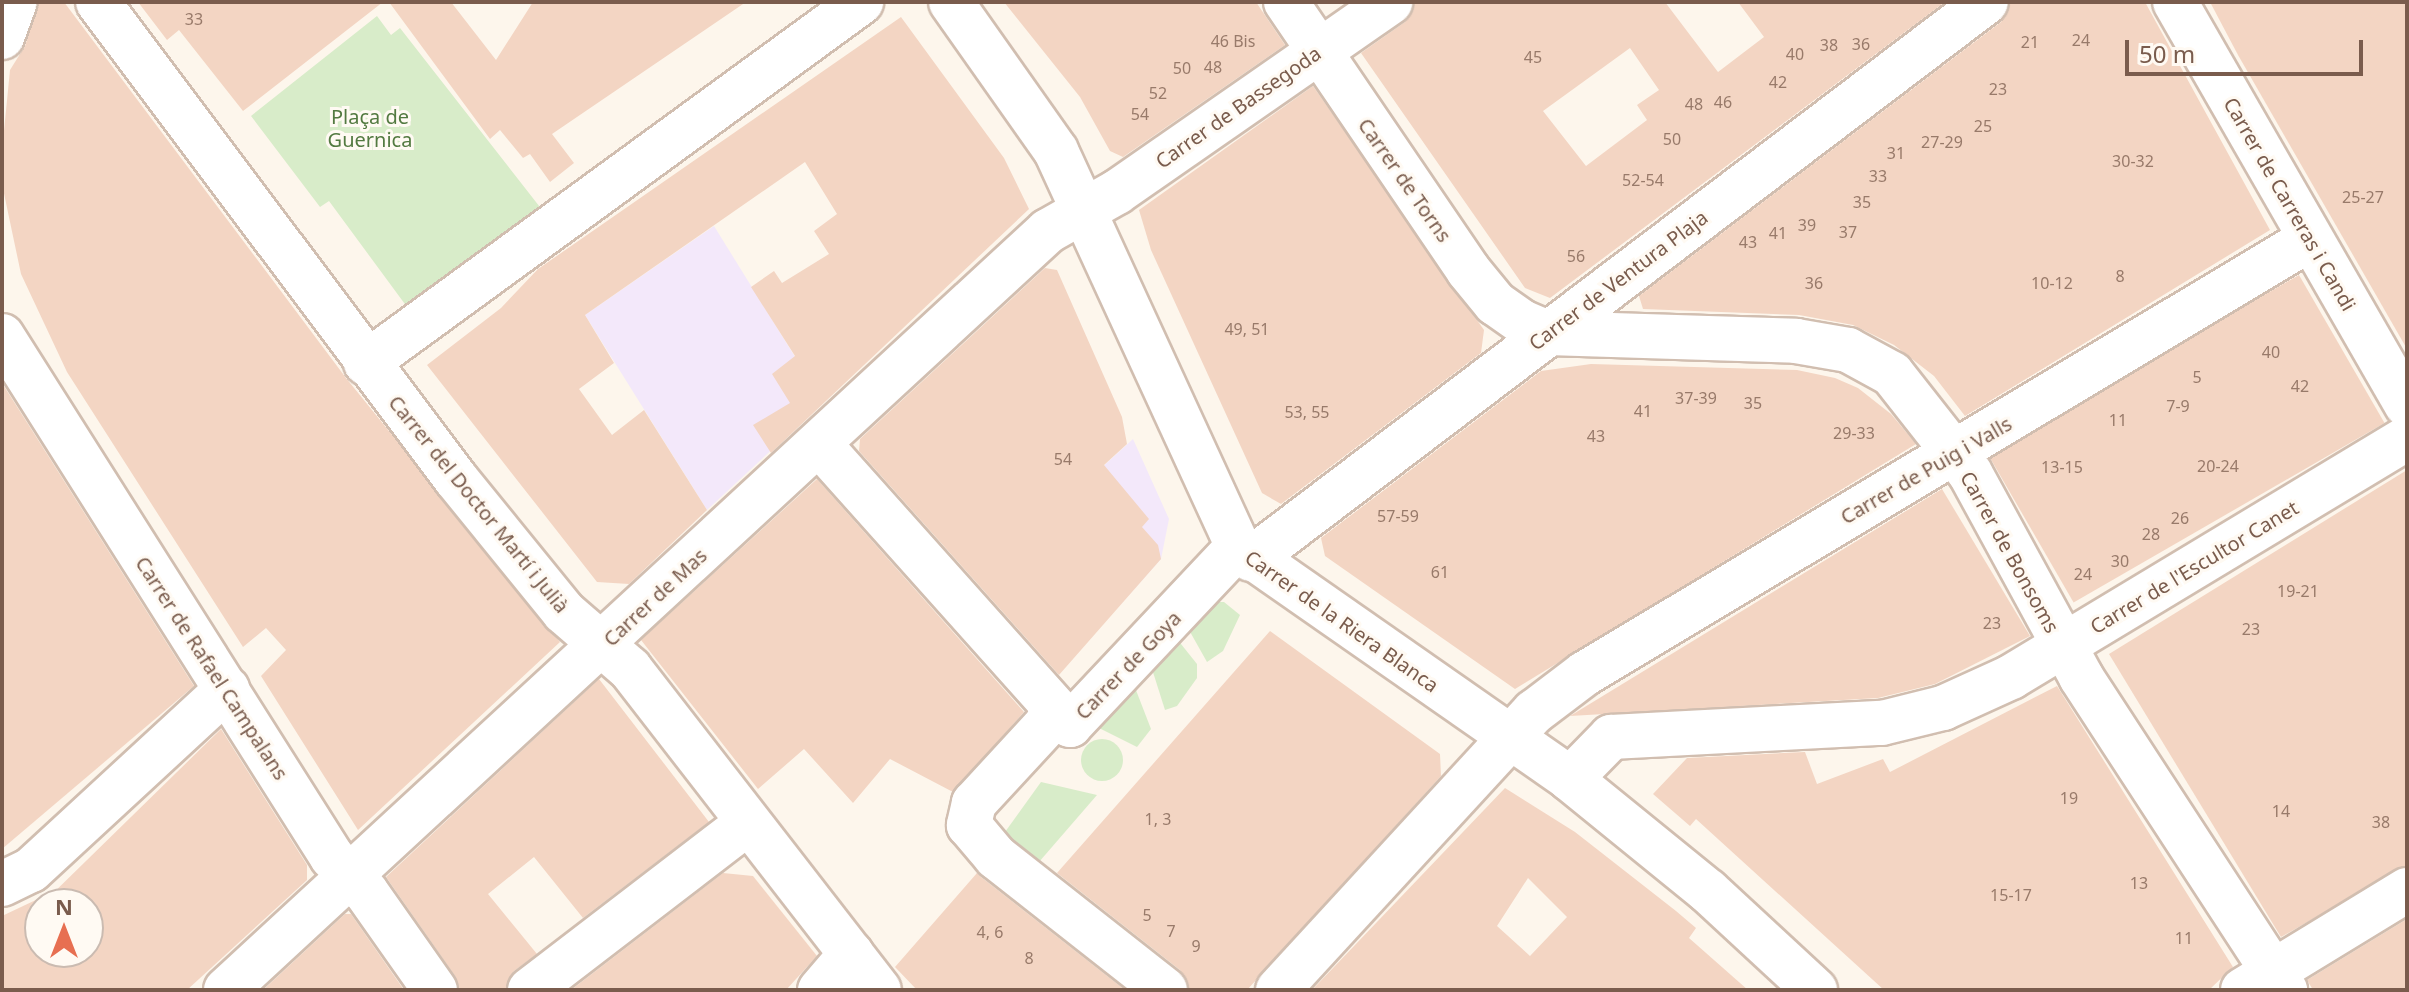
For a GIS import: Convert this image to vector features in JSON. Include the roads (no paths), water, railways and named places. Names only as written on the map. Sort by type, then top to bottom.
[{"type":"street","points":[[2,37],[15,2]]},
{"type":"street","name":"Carrer del Doctor Martí i Julià","points":[[98,2],[366,363],[564,612],[630,669],[879,990]]},
{"type":"street","points":[[366,363],[861,2]]},
{"type":"street","name":"Carrer de la Riera Blanca","points":[[951,2],[1056,151],[1085,207],[1244,553],[1570,779],[1708,891],[1815,990]]},
{"type":"street","name":"Carrer de Torns","points":[[1286,2],[1316,51],[1468,270],[1495,303],[1548,333]]},
{"type":"street","name":"Carrer de Bassegoda","points":[[1085,207],[1117,192],[1390,2]]},
{"type":"street","name":"Carrer de Ventura Plaja","points":[[1244,553],[1548,333],[1986,2]]},
{"type":"street","name":"Carrer de Carreras i Candi","points":[[2175,2],[2407,405]]},
{"type":"street","name":"Carrer de Mas","points":[[226,990],[349,874],[604,645],[1048,231],[1085,207]]},
{"type":"street","name":"Carrer de Puig i Valls","points":[[1278,990],[1534,712],[1584,674],[2310,239]]},
{"type":"street","name":"Carrer de Bonsoms","points":[[1548,333],[1796,341],[1848,350],[1892,374],[1970,473],[2062,646],[2267,984]]},
{"type":"street","name":"Carrer de Rafael Campalans","points":[[4,346],[332,857],[349,874],[435,990]]},
{"type":"street","name":"Carrer de l'Escultor Canet","points":[[1570,779],[1611,737],[1882,723],[1943,708],[2062,646],[2407,438]]},
{"type":"street","points":[[819,444],[1053,707]]},
{"type":"street","name":"Carrer de Goya","points":[[1165,990],[996,857],[969,825],[974,803],[1047,724],[1053,707],[1070,725],[1244,553]]},
{"type":"street","points":[[2,884],[31,870],[227,689]]},
{"type":"street","points":[[530,990],[748,823]]},
{"type":"street","points":[[2267,984],[2407,890]]},
{"type":"street","points":[[820,990],[851,954]]},
{"type":"park label","name":"Plaça de Guernica","points":[[370,128]]}]
